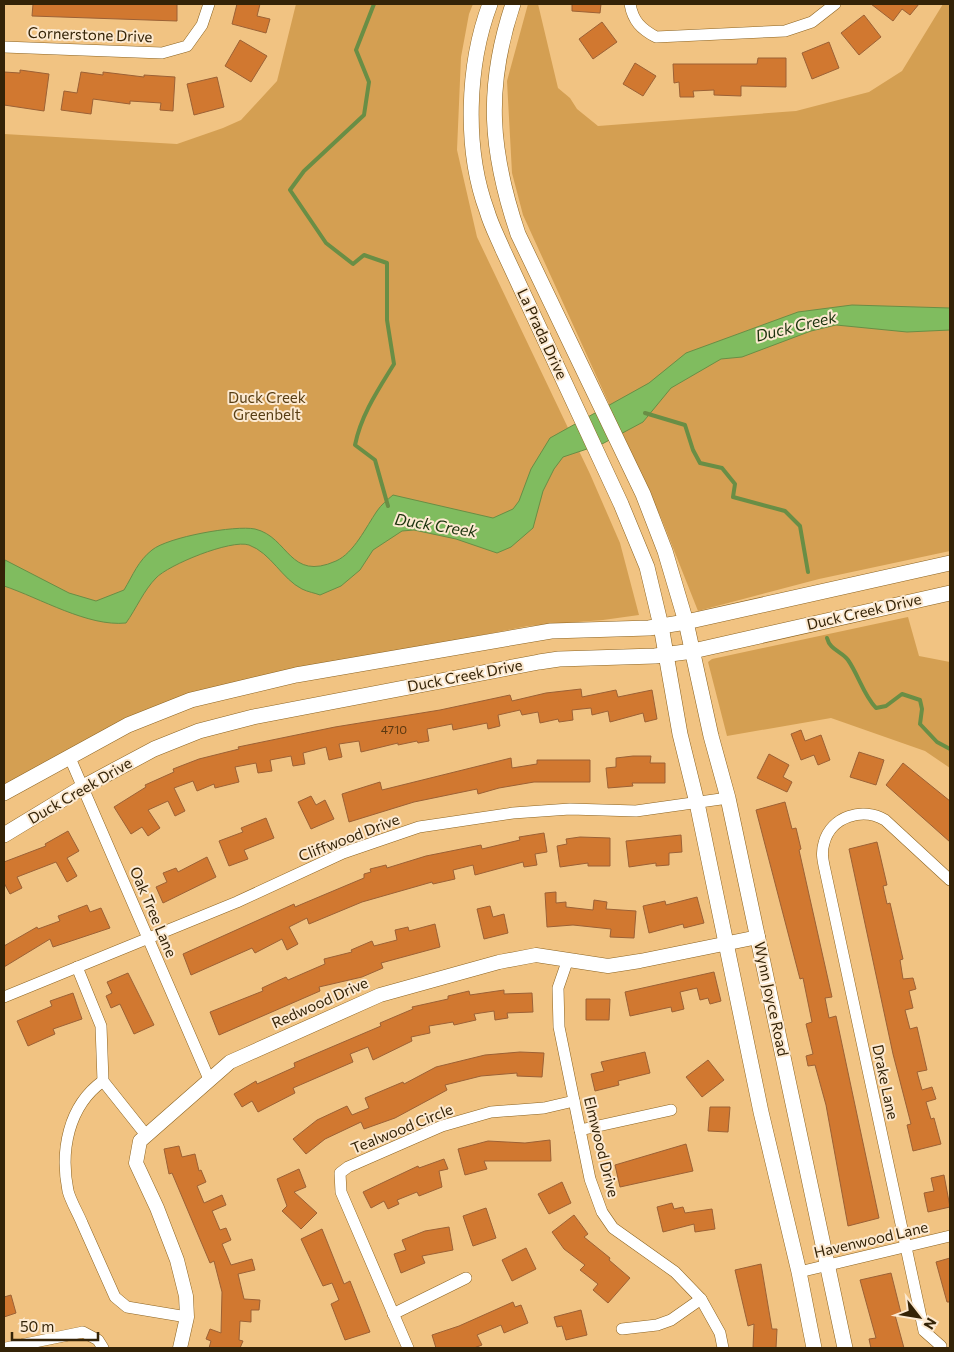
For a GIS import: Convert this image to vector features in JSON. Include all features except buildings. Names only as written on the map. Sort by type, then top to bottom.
[{"type":"main road","name":"La Prada Drive","points":[[490,4],[474,58],[471,101],[476,167],[486,210],[621,504],[647,567],[667,655]]},
{"type":"main road","name":"La Prada Drive","points":[[513,4],[504,31],[496,76],[493,114],[497,163],[505,196],[518,234],[643,494],[665,551],[693,651]]},
{"type":"main road","name":"Duck Creek Drive","points":[[4,793],[128,725],[191,700],[287,678],[551,631],[661,626],[686,622],[950,563]]},
{"type":"main road","name":"Duck Creek Drive","points":[[4,835],[83,787],[154,749],[199,731],[253,717],[552,660],[667,655],[693,651],[950,593]]},
{"type":"main road","name":"Wynn Joyce Road","points":[[693,651],[711,736],[728,798],[845,1348]]},
{"type":"main road","points":[[667,655],[680,734],[697,803],[760,1112],[799,1272],[814,1348]]},
{"type":"street","name":"Cornerstone Drive","points":[[4,47],[162,53],[187,46],[202,25],[209,4]]},
{"type":"street","points":[[630,4],[632,14],[641,30],[656,38],[785,31],[812,22],[835,4]]},
{"type":"street","name":"Oak Tree Lane","points":[[70,758],[209,1080]]},
{"type":"street","name":"Cliffwood Drive","points":[[4,997],[149,939],[343,853],[419,827],[513,813],[570,809],[636,811],[728,798]]},
{"type":"street","name":"Drake Lane","points":[[942,1346],[924,1331],[822,855],[824,841],[830,830],[839,822],[852,815],[874,814],[885,820],[950,880]]},
{"type":"street","name":"Redwood Drive","points":[[180,1348],[187,1317],[186,1296],[177,1260],[157,1208],[136,1163],[140,1141],[230,1062],[380,995],[498,962],[536,955],[608,966],[758,937]]},
{"type":"street","name":"Elmwood Drive","points":[[568,959],[558,988],[559,1027],[590,1179],[602,1212],[613,1228],[675,1272],[701,1299],[720,1333],[723,1348]]},
{"type":"street","points":[[77,967],[101,1026],[102,1081],[146,1135]]},
{"type":"street","points":[[102,1081],[90,1090],[79,1106],[68,1131],[65,1163],[68,1193],[116,1297],[127,1307],[187,1317]]},
{"type":"street","name":"Tealwood Circle","points":[[408,1348],[341,1192],[340,1173],[348,1167],[442,1126],[491,1112],[544,1108],[574,1101]]},
{"type":"street","points":[[580,1130],[671,1110]]},
{"type":"street","name":"Havenwood Lane","points":[[799,1272],[950,1236]]},
{"type":"street","points":[[393,1314],[466,1278]]},
{"type":"street","points":[[622,1329],[657,1325],[670,1320],[701,1299]]},
{"type":"street","points":[[6,1348],[83,1332],[98,1340],[103,1348]]},
{"type":"green space","name":"Duck Creek Greenbelt","points":[[296,4],[473,4],[469,14],[461,57],[457,150],[477,237],[590,474],[620,543],[639,615],[528,626],[269,677],[176,698],[121,723],[4,785],[4,134],[177,144],[241,120],[277,81]]},
{"type":"green space","points":[[528,4],[538,4],[558,88],[570,98],[577,109],[598,126],[796,111],[869,92],[902,71],[943,4],[950,4],[950,551],[819,579],[698,611],[662,520],[523,215],[512,173],[507,81]]},
{"type":"green space","points":[[908,617],[919,656],[950,662],[950,768],[925,751],[831,718],[727,736],[708,662],[712,659]]},
{"type":"water","name":"Duck Creek","points":[[852,305],[950,308],[950,330],[907,332],[836,325],[811,331],[742,357],[721,359],[671,388],[643,422],[602,444],[563,457],[554,469],[543,491],[533,528],[511,547],[497,553],[456,539],[414,530],[402,531],[373,550],[360,570],[341,586],[320,595],[295,585],[257,549],[249,545],[240,544],[229,546],[186,560],[156,578],[126,623],[96,621],[4,586],[5,560],[69,593],[96,601],[124,590],[143,559],[160,545],[202,533],[245,528],[255,529],[266,534],[299,562],[308,566],[320,566],[336,561],[348,552],[379,509],[393,495],[493,518],[513,509],[519,501],[531,469],[550,438],[649,383],[686,353],[798,312]]},
{"type":"waterway","points":[[374,4],[356,50],[369,82],[364,115],[304,171],[290,190],[326,243],[353,264],[364,255],[387,263],[387,320],[394,364],[376,393],[361,423],[355,445],[375,460],[388,506]]},
{"type":"waterway","points":[[645,413],[685,425],[693,450],[700,463],[722,468],[735,484],[733,497],[785,511],[800,526],[808,572]]},
{"type":"waterway","points":[[827,638],[833,648],[848,660],[876,708],[886,706],[902,694],[920,700],[922,709],[920,724],[937,742],[950,749]]}]
